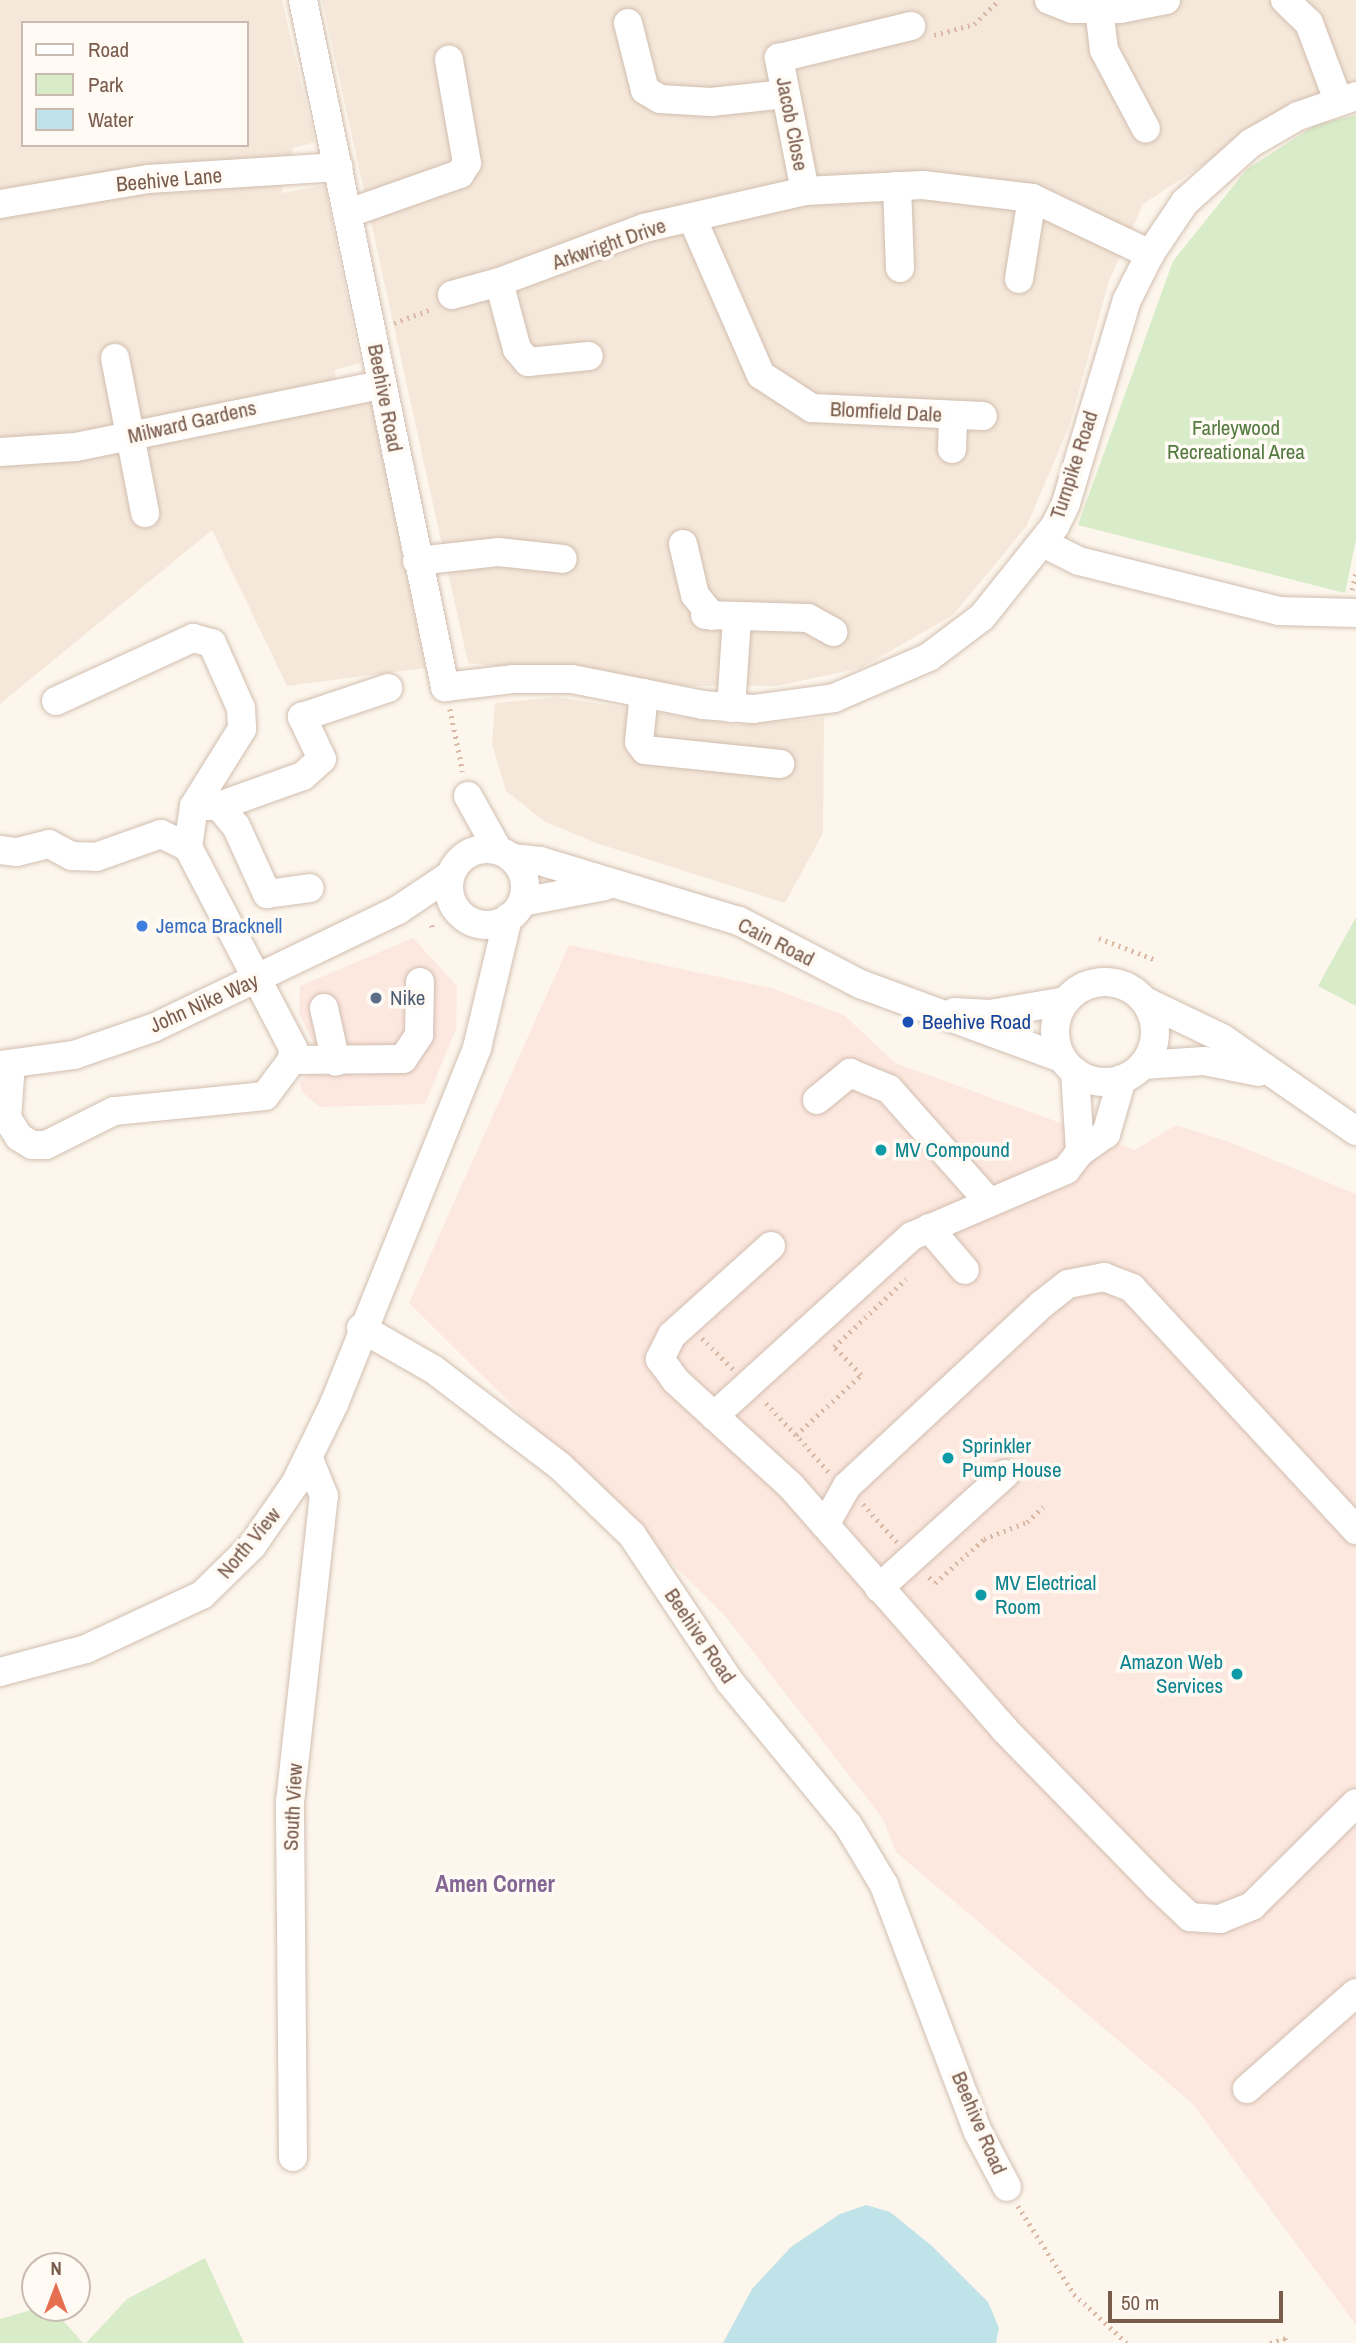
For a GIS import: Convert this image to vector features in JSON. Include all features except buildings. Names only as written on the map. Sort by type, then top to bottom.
[{"type":"street","name":"Beehive Road","points":[[303,0],[349,213],[417,561],[446,687]]},
{"type":"street","points":[[1049,0],[1072,9],[1099,9],[1166,0]]},
{"type":"street","points":[[1294,2],[1309,23],[1347,98]]},
{"type":"street","points":[[1099,9],[1104,50],[1146,129]]},
{"type":"street","points":[[628,23],[645,90],[660,99],[711,102],[786,94]]},
{"type":"street","name":"Jacob Close","points":[[806,191],[779,58],[911,26]]},
{"type":"street","points":[[349,213],[460,174],[467,163],[467,147],[449,60]]},
{"type":"street","name":"Turnpike Road","points":[[446,687],[537,677],[731,708],[834,698],[929,657],[982,617],[1043,543],[1066,503],[1127,300],[1150,254],[1185,202],[1223,164],[1298,116],[1347,98]]},
{"type":"street","name":"Beehive Lane","points":[[0,204],[148,179],[339,166]]},
{"type":"street","points":[[897,186],[900,268]]},
{"type":"street","name":"Arkwright Drive","points":[[452,295],[499,282],[644,228],[806,191],[897,186],[982,190],[1032,198],[1150,254]]},
{"type":"street","points":[[1019,279],[1032,198]]},
{"type":"street","name":"Blomfield Dale","points":[[692,218],[761,375],[812,408],[983,416]]},
{"type":"street","points":[[499,282],[517,349],[528,362],[589,356]]},
{"type":"street","points":[[115,358],[145,513]]},
{"type":"street","name":"Milward Gardens","points":[[0,452],[76,447],[382,385]]},
{"type":"street","points":[[952,449],[953,415]]},
{"type":"street","points":[[1043,543],[1079,561],[1279,611],[1356,613]]},
{"type":"street","points":[[683,544],[695,595],[729,617],[770,615],[808,618],[833,632]]},
{"type":"street","points":[[417,561],[498,552],[563,559]]},
{"type":"street","points":[[729,617],[731,708]]},
{"type":"street","points":[[56,701],[193,638],[212,643],[241,708],[242,729],[188,847]]},
{"type":"street","points":[[207,806],[303,776],[322,760],[302,717],[388,688]]},
{"type":"street","points":[[643,693],[639,742],[645,750],[780,765]]},
{"type":"street","points":[[361,1328],[477,1048],[492,982],[524,878],[505,854],[468,796]]},
{"type":"street","points":[[468,796],[458,865],[449,896],[470,919],[492,982]]},
{"type":"street","points":[[207,806],[236,826],[267,894],[310,888]]},
{"type":"street","points":[[0,850],[17,852],[49,844],[72,856],[96,857],[161,834],[188,847],[255,981],[288,1032],[292,1060],[265,1096],[114,1111],[46,1144],[32,1144],[19,1137],[7,1118],[6,1065]]},
{"type":"street","points":[[458,865],[505,854]]},
{"type":"street","name":"Cain Road","points":[[505,854],[540,861],[611,885],[739,921],[860,984],[1068,1065]]},
{"type":"street","name":"John Nike Way","points":[[6,1065],[106,1045],[255,981],[398,910],[458,865]]},
{"type":"street","name":"Cain Road","points":[[515,910],[611,885]]},
{"type":"street","name":"John Nike Way","points":[[398,910],[470,919]]},
{"type":"street","points":[[470,919],[515,910]]},
{"type":"street","points":[[292,1060],[336,1062],[403,1059],[419,1035],[420,982]]},
{"type":"street","points":[[1080,1152],[1068,1065],[1055,1027],[1066,1001],[1087,986],[1112,982],[1222,1038],[1356,1131]]},
{"type":"street","name":"Cain Road","points":[[937,1012],[990,1014],[1066,1001]]},
{"type":"street","points":[[714,1416],[764,1369],[770,1343],[835,1284],[893,1237],[921,1232],[988,1201],[1066,1170],[1080,1152],[1106,1134],[1132,1072],[1155,1041],[1154,1020],[1145,1001]]},
{"type":"street","points":[[324,1008],[336,1062]]},
{"type":"street","points":[[1068,1065],[1089,1080],[1132,1072],[1221,1062],[1275,1077]]},
{"type":"street","points":[[817,1100],[850,1073],[889,1089],[988,1201]]},
{"type":"street","points":[[921,1232],[965,1270]]},
{"type":"street","points":[[771,1246],[672,1335],[661,1350],[660,1359],[676,1381],[791,1486],[1004,1730],[1190,1917],[1220,1919],[1252,1906],[1356,1803]]},
{"type":"street","points":[[825,1525],[847,1486],[1041,1305],[1068,1284],[1104,1277],[1132,1288],[1356,1530]]},
{"type":"street","name":"Beehive Road","points":[[361,1328],[433,1369],[508,1426],[599,1501],[632,1535],[730,1682],[848,1825],[884,1885],[978,2132],[1007,2187]]},
{"type":"street","name":"North View","points":[[0,1672],[86,1649],[202,1595],[251,1546],[310,1461],[361,1328]]},
{"type":"street","name":"South View","points":[[293,2157],[290,1801],[324,1496],[310,1461]]},
{"type":"street","points":[[879,1588],[1005,1474]]},
{"type":"street","points":[[1247,2089],[1356,1993]]},
{"type":"path","points":[[372,329],[444,305],[452,295]]},
{"type":"path","points":[[446,687],[468,796]]},
{"type":"path","points":[[1099,938],[1156,960]]},
{"type":"path","points":[[828,1472],[796,1435],[861,1375],[834,1347],[914,1271]]},
{"type":"path","name":"Beehive Road","points":[[1007,2187],[1074,2294],[1127,2343]]},
{"type":"path","points":[[1270,2343],[1285,2338],[1286,2343]]},
{"type":"shaded area","points":[[0,0],[282,0],[315,142],[293,148],[281,193],[325,185],[360,363],[335,370],[336,400],[371,400],[425,668],[287,686],[212,530],[0,704]]},
{"type":"shaded area","points":[[322,0],[1356,0],[1356,81],[1304,99],[1143,204],[1109,281],[1069,427],[1026,527],[953,615],[861,668],[777,686],[688,686],[468,663]]},
{"type":"shaded area","points":[[557,697],[737,725],[824,718],[823,833],[785,903],[593,842],[544,821],[506,791],[492,744],[495,703]]},
{"type":"shaded area","points":[[413,938],[457,986],[456,1029],[425,1104],[320,1107],[302,1092],[300,1082],[322,1060],[299,1013],[300,986]]},
{"type":"shaded area","points":[[569,945],[771,988],[844,1015],[895,1063],[1135,1150],[1176,1125],[1232,1143],[1356,1194],[1356,2325],[1192,2103],[896,1852],[883,1819],[726,1617],[409,1303]]},
{"type":"green space","name":"Farleywood Recreational Area","points":[[1356,115],[1356,540],[1345,593],[1078,525],[1173,261],[1247,169],[1317,124]]},
{"type":"green space","points":[[1356,917],[1356,1006],[1318,986]]},
{"type":"green space","points":[[205,2258],[244,2343],[86,2343],[127,2299]]},
{"type":"green space","points":[[21,2313],[21,2322],[64,2322],[83,2343],[0,2343],[0,2319]]},
{"type":"water","points":[[866,2205],[890,2212],[932,2246],[988,2302],[999,2328],[996,2343],[723,2343],[752,2289],[791,2247],[840,2214]]},
{"type":"place","name":"Jemca Bracknell","points":[[142,926]]},
{"type":"place","name":"Nike","points":[[376,998]]},
{"type":"place","name":"Beehive Road","points":[[908,1022]]},
{"type":"place","name":"MV Compound","points":[[881,1150]]},
{"type":"place","name":"Sprinkler Pump House","points":[[948,1458]]},
{"type":"place","name":"MV Electrical Room","points":[[981,1595]]},
{"type":"place","name":"Amazon Web Services","points":[[1237,1674]]},
{"type":"district","name":"Amen Corner","points":[[495,1884]]}]
